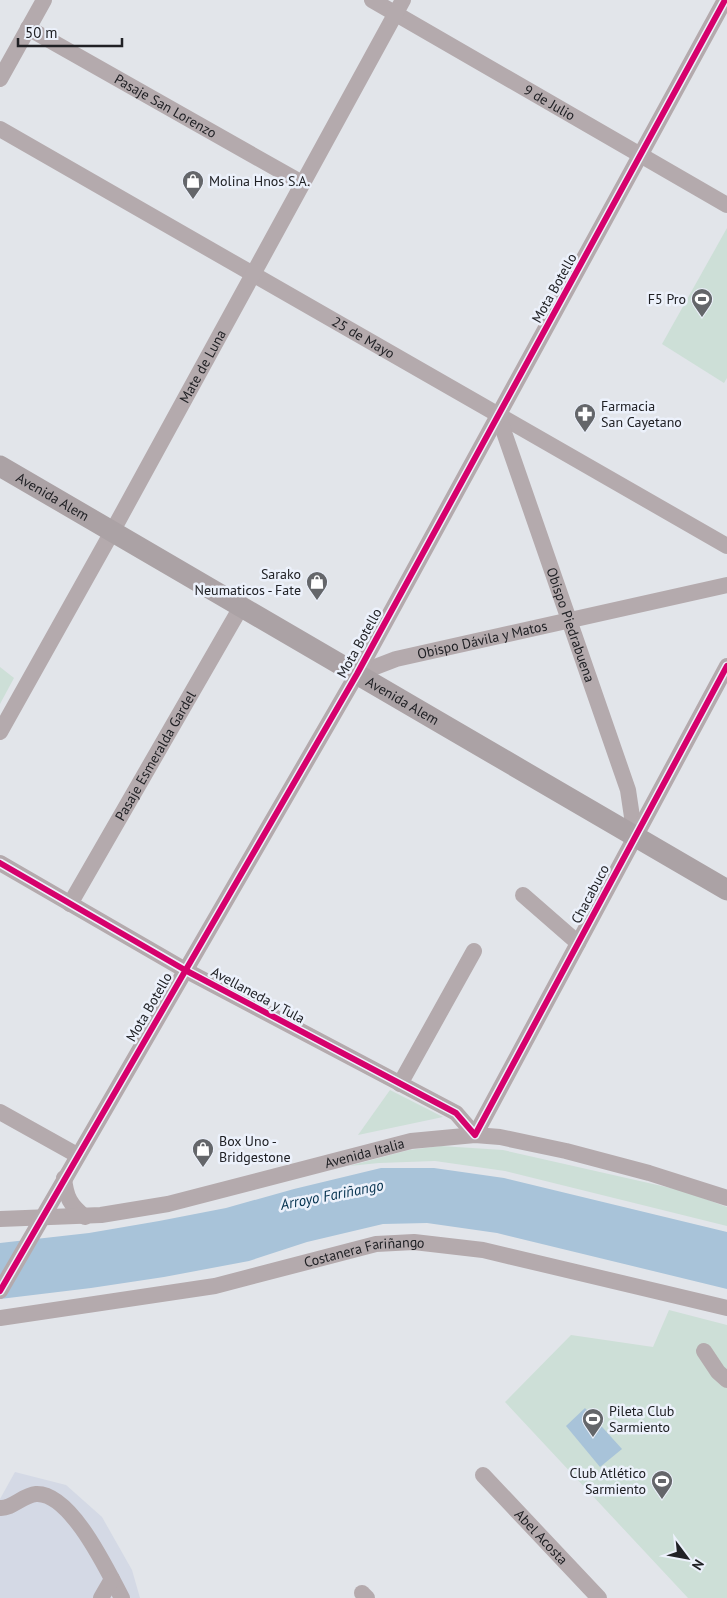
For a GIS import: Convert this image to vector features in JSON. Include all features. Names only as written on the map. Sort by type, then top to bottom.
[{"type":"main road","name":"Avenida Alem","points":[[0,466],[727,890]]},
{"type":"street","points":[[0,78],[44,0]]},
{"type":"street","name":"9 de Julio","points":[[372,0],[400,7],[641,155],[727,205]]},
{"type":"street","name":"Mota Botello","points":[[0,1290],[357,674],[725,0]]},
{"type":"street","name":"Mate de Luna","points":[[0,732],[400,7]]},
{"type":"street","name":"Pasaje San Lorenzo","points":[[28,28],[302,183]]},
{"type":"street","name":"25 de Mayo","points":[[0,130],[727,546]]},
{"type":"street","name":"Obispo Piedrabuena","points":[[498,416],[628,790],[635,836]]},
{"type":"street","name":"Obispo Dávila y Matos","points":[[357,674],[396,659],[727,585]]},
{"type":"street","name":"Pasaje Esmeralda Gardel","points":[[70,904],[241,607]]},
{"type":"street","name":"Chacabuco","points":[[475,1135],[727,666]]},
{"type":"street","name":"Avellaneda y Tula","points":[[0,863],[185,970],[456,1113],[475,1135]]},
{"type":"street","points":[[523,895],[578,943]]},
{"type":"street","points":[[400,1084],[474,951]]},
{"type":"street","points":[[0,1112],[77,1155]]},
{"type":"street","name":"Avenida Italia","points":[[0,1219],[101,1215],[168,1204],[411,1142],[475,1135],[500,1137],[566,1151],[648,1172],[727,1198]]},
{"type":"street","points":[[64,1178],[66,1191],[73,1207],[85,1216]]},
{"type":"street","name":"Costanera Fariñango","points":[[0,1318],[215,1286],[376,1244],[414,1242],[483,1250],[727,1308]]},
{"type":"street","points":[[704,1350],[718,1372],[727,1380]]},
{"type":"street","name":"Abel Acosta","points":[[483,1475],[584,1591],[599,1598]]},
{"type":"street","points":[[2,1512],[17,1501],[36,1494],[50,1497],[63,1506],[90,1537],[122,1598]]},
{"type":"street","points":[[101,1598],[112,1579]]},
{"type":"shaded area","name":"F5 Pro","points":[[727,228],[727,378],[724,383],[662,344]]},
{"type":"shaded area","points":[[0,667],[14,678],[0,704]]},
{"type":"shaded area","points":[[390,1090],[443,1117],[358,1135]]},
{"type":"shaded area","points":[[441,1146],[503,1150],[684,1191],[727,1207],[727,1226],[505,1171],[435,1161],[349,1166],[409,1150]]},
{"type":"shaded area","name":"Club Atlético Sarmiento","points":[[669,1310],[727,1325],[727,1598],[688,1598],[505,1402],[571,1335],[653,1347]]},
{"type":"shaded area","points":[[15,1472],[66,1485],[102,1517],[132,1570],[140,1598],[0,1598],[0,1499]]},
{"type":"water","name":"Arroyo Fariñango","points":[[381,1168],[434,1168],[504,1178],[727,1232],[727,1289],[497,1233],[427,1223],[383,1224],[307,1242],[249,1261],[164,1277],[0,1299],[0,1243],[89,1233],[226,1208]]},
{"type":"water","name":"Pileta Club Sarmiento","points":[[585,1408],[622,1449],[600,1467],[566,1426]]},
{"type":"cycle path","points":[[0,1291],[357,674],[725,0]]},
{"type":"cycle path","points":[[0,863],[185,970],[456,1113],[475,1135],[727,666]]},
{"type":"place","name":"Molina Hnos S.A.","points":[[193,200]]},
{"type":"place","name":"F5 Pro","points":[[702,318]]},
{"type":"place","name":"Farmacia San Cayetano","points":[[585,433]]},
{"type":"place","name":"Sarako Neumaticos - Fate","points":[[317,601]]},
{"type":"place","name":"Box Uno - Bridgestone","points":[[203,1168]]},
{"type":"place","name":"Pileta Club Sarmiento","points":[[593,1438]]},
{"type":"place","name":"Club Atlético Sarmiento","points":[[662,1500]]}]
